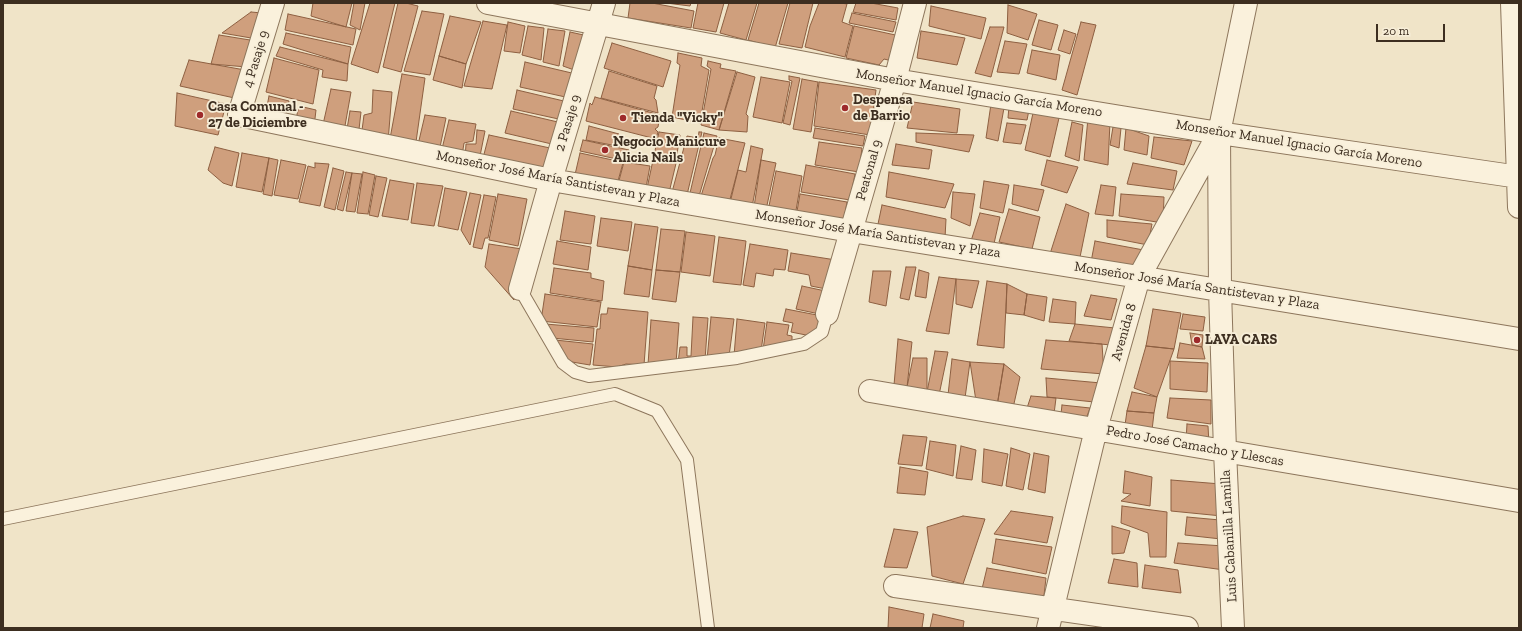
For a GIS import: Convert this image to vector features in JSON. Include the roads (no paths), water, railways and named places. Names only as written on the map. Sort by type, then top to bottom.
[{"type":"street","name":"4 Pasaje 9","points":[[239,115],[273,3]]},
{"type":"street","name":"Monseñor Manuel Ignacio García Moreno","points":[[488,3],[895,80],[1219,133],[1518,177]]},
{"type":"street","name":"2 Pasaje 9","points":[[520,289],[604,3]]},
{"type":"street","name":"Peatonal 9","points":[[827,314],[895,80],[915,3]]},
{"type":"street","name":"Avenida 8","points":[[1050,619],[1096,429],[1139,277],[1219,133],[1246,3]]},
{"type":"street","points":[[1512,3],[1519,207]]},
{"type":"street","name":"Monseñor José María Santistevan y Plaza","points":[[239,115],[551,180],[851,231],[1519,339]]},
{"type":"street","name":"Luis Cabanilla Lamilla","points":[[1219,133],[1220,290],[1233,628]]},
{"type":"street","name":"Pedro José Camacho y Llescas","points":[[870,391],[1519,501]]},
{"type":"street","points":[[895,586],[1050,619],[1187,628]]},
{"type":"lane","points":[[520,289],[563,363],[575,372],[589,376],[737,358],[804,344],[822,332],[827,314]]},
{"type":"lane","points":[[3,519],[615,394],[657,411],[687,460],[708,628]]},
{"type":"place","name":"Despensa de Barrio","points":[[845,108]]},
{"type":"place","name":"Casa Comunal - 27 de Diciembre","points":[[200,115]]},
{"type":"place","name":"Tienda \"Vicky\"","points":[[623,118]]},
{"type":"place","name":"Negocio Manicure Alicia Nails","points":[[605,150]]},
{"type":"place","name":"LAVA CARS","points":[[1197,340]]}]
